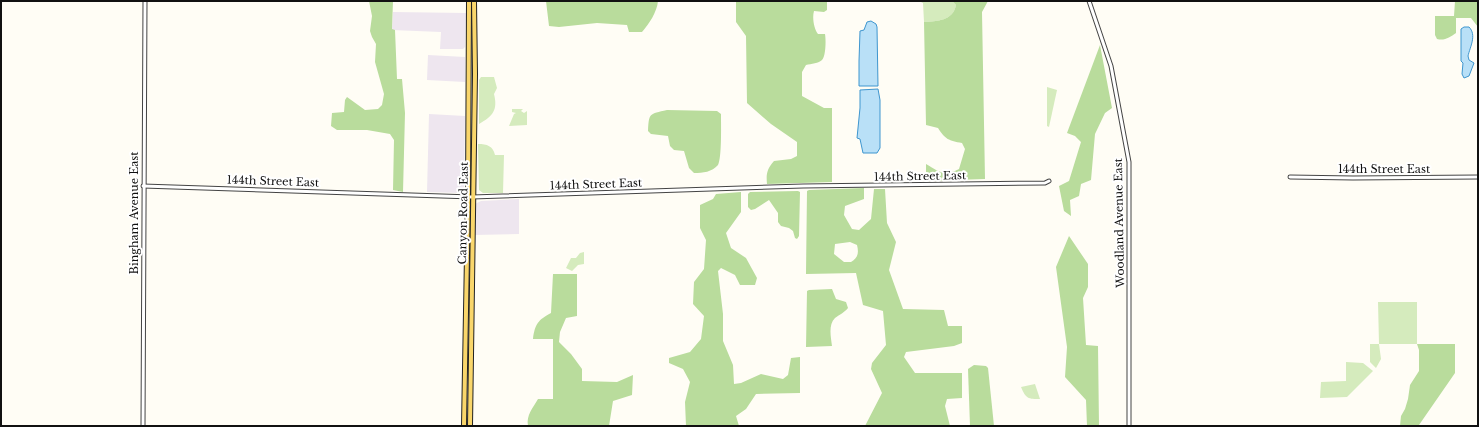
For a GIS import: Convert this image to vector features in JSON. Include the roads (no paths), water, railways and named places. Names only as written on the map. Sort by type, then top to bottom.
[{"type":"main road","name":"Canyon Road East","points":[[469,1],[470,426]]},
{"type":"main road","name":"Canyon Road East","points":[[464,426],[475,74],[474,1]]},
{"type":"main road","points":[[468,54],[472,72],[475,74]]},
{"type":"main road","points":[[465,376],[468,394],[470,395]]},
{"type":"street","name":"Bingham Avenue East","points":[[143,426],[145,1]]},
{"type":"street","name":"Woodland Avenue East","points":[[1089,1],[1111,66],[1129,162],[1130,426]]},
{"type":"street","name":"144th Street East","points":[[1290,177],[1478,177]]},
{"type":"street","name":"144th Street East","points":[[143,186],[470,197],[803,186],[1045,183],[1049,181]]},
{"type":"water","points":[[871,21],[876,24],[877,27],[878,86],[859,86],[860,31],[864,30],[867,22]]},
{"type":"water","points":[[1464,27],[1469,27],[1473,37],[1468,56],[1469,60],[1474,63],[1469,76],[1464,78],[1462,74],[1463,63],[1461,61],[1461,29]]},
{"type":"water","points":[[878,89],[880,100],[880,148],[877,153],[863,153],[860,139],[857,138],[860,90]]}]
